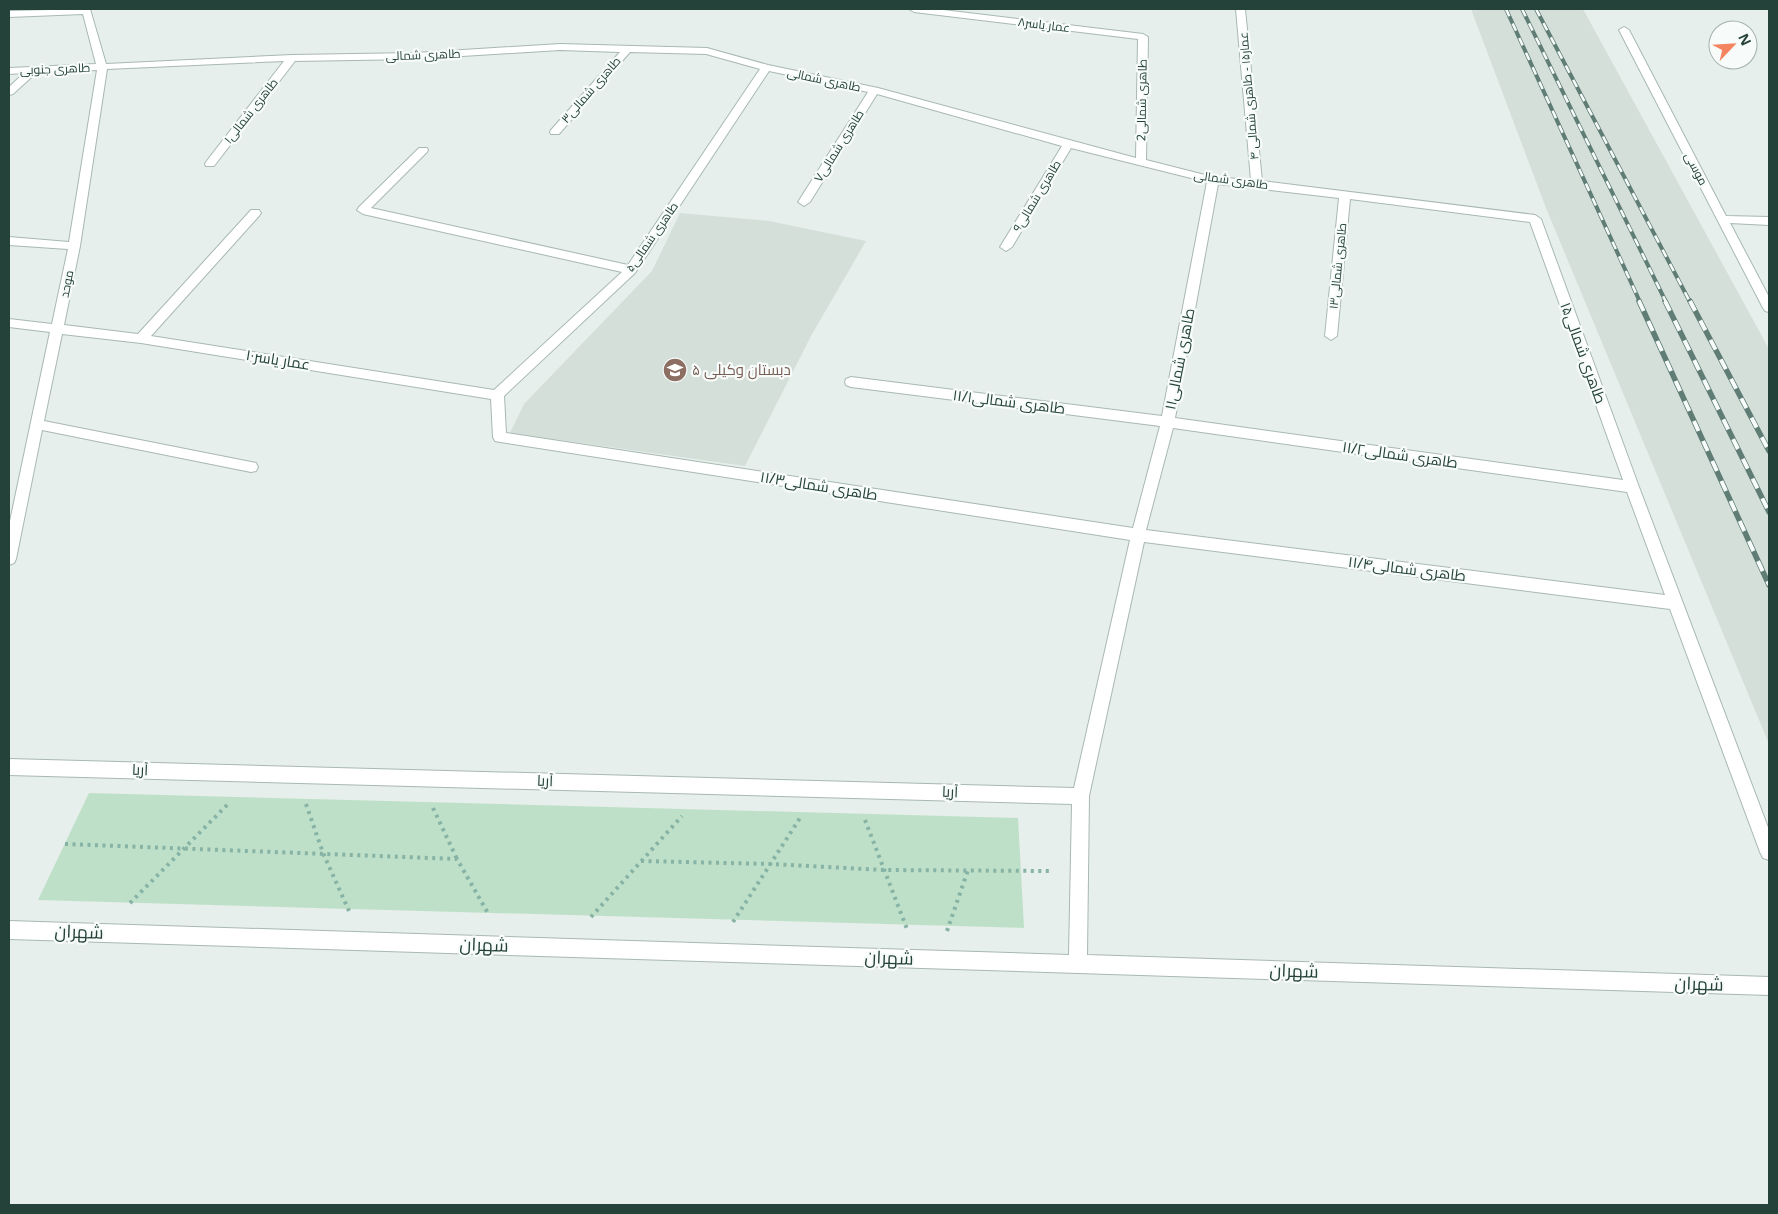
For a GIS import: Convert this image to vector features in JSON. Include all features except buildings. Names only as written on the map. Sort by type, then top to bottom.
[{"type":"street","name":"عمار یاسر۸","points":[[914,9],[1143,37]]},
{"type":"street","name":"عمار۱۵ - طاهری شمالی ۴","points":[[1241,9],[1257,184]]},
{"type":"street","points":[[9,14],[86,10]]},
{"type":"street","name":"موحد","points":[[9,558],[14,509],[37,424],[74,246],[102,67],[86,10]]},
{"type":"street","name":"موسی","points":[[1624,30],[1769,308]]},
{"type":"street","name":"طاهری شمالی2","points":[[1141,163],[1143,37]]},
{"type":"street","name":"طاهری شمالی","points":[[102,67],[292,58],[415,56],[560,47],[706,52],[766,68],[874,90],[1068,144],[1213,180],[1535,220]]},
{"type":"street","name":"طاهری شمالی۳","points":[[555,132],[628,48]]},
{"type":"street","name":"طاهری شمالی۱","points":[[210,164],[292,58]]},
{"type":"street","name":"طاهری جنوبی","points":[[9,71],[102,67]]},
{"type":"street","name":"طاهری شمالی۵","points":[[497,395],[630,270],[766,68]]},
{"type":"street","points":[[9,92],[32,71]]},
{"type":"street","name":"طاهری شمالی۷","points":[[804,202],[874,90]]},
{"type":"street","name":"طاهری شمالی۹","points":[[1006,247],[1068,144]]},
{"type":"street","points":[[422,150],[363,210],[630,270]]},
{"type":"street","name":"طاهری شمالی۱۱","points":[[1078,964],[1081,796],[1138,535],[1168,422],[1213,180]]},
{"type":"street","name":"طاهری شمالی۱۳","points":[[1331,336],[1345,196]]},
{"type":"street","points":[[141,339],[255,213]]},
{"type":"street","points":[[1722,219],[1769,221]]},
{"type":"street","name":"طاهری شمالی۱۵","points":[[1535,220],[1632,487],[1769,852]]},
{"type":"street","points":[[9,241],[74,246]]},
{"type":"street","name":"عمار یاسر۱۰","points":[[9,323],[141,339],[497,395]]},
{"type":"street","name":"طاهری شمالی۱۱/۱","points":[[851,382],[1168,422]]},
{"type":"street","name":"طاهری شمالی۱۱/۳","points":[[497,395],[500,437],[1138,535]]},
{"type":"street","name":"طاهری شمالی۱۱/۲","points":[[1168,422],[1632,487]]},
{"type":"street","points":[[37,424],[251,467]]},
{"type":"street","name":"طاهری شمالی۱۱/۴","points":[[1138,535],[1676,603]]},
{"type":"street","name":"آریا","points":[[9,767],[1081,796]]},
{"type":"street","name":"شهران","points":[[9,930],[1769,986]]},
{"type":"path","points":[[101,933],[259,774]]},
{"type":"path","points":[[296,775],[323,853],[362,941]]},
{"type":"path","points":[[420,778],[457,859],[506,946]]},
{"type":"path","points":[[563,947],[709,786]]},
{"type":"path","points":[[713,952],[820,788]]},
{"type":"path","points":[[853,790],[919,958]]},
{"type":"path","points":[[65,844],[186,847],[457,859]]},
{"type":"path","points":[[641,861],[771,864],[884,870],[1079,871]]},
{"type":"path","points":[[937,960],[968,870]]},
{"type":"shaded area","points":[[1471,9],[1583,9],[1769,349],[1769,744],[1546,208]]},
{"type":"shaded area","name":"دبستان وکیلی ۵","points":[[680,213],[769,221],[866,241],[811,336],[745,466],[510,433],[524,404],[652,271]]},
{"type":"green space","points":[[89,793],[1018,818],[1024,928],[38,900]]},
{"type":"railway","points":[[1506,9],[1640,302]]},
{"type":"railway","points":[[1522,9],[1666,302]]},
{"type":"railway","points":[[1536,9],[1690,302]]},
{"type":"railway","points":[[1639,301],[1769,585]]},
{"type":"railway","points":[[1665,301],[1769,512]]},
{"type":"railway","points":[[1690,301],[1769,451]]},
{"type":"place","name":"دبستان وکیلی ۵","points":[[675,370]]}]
